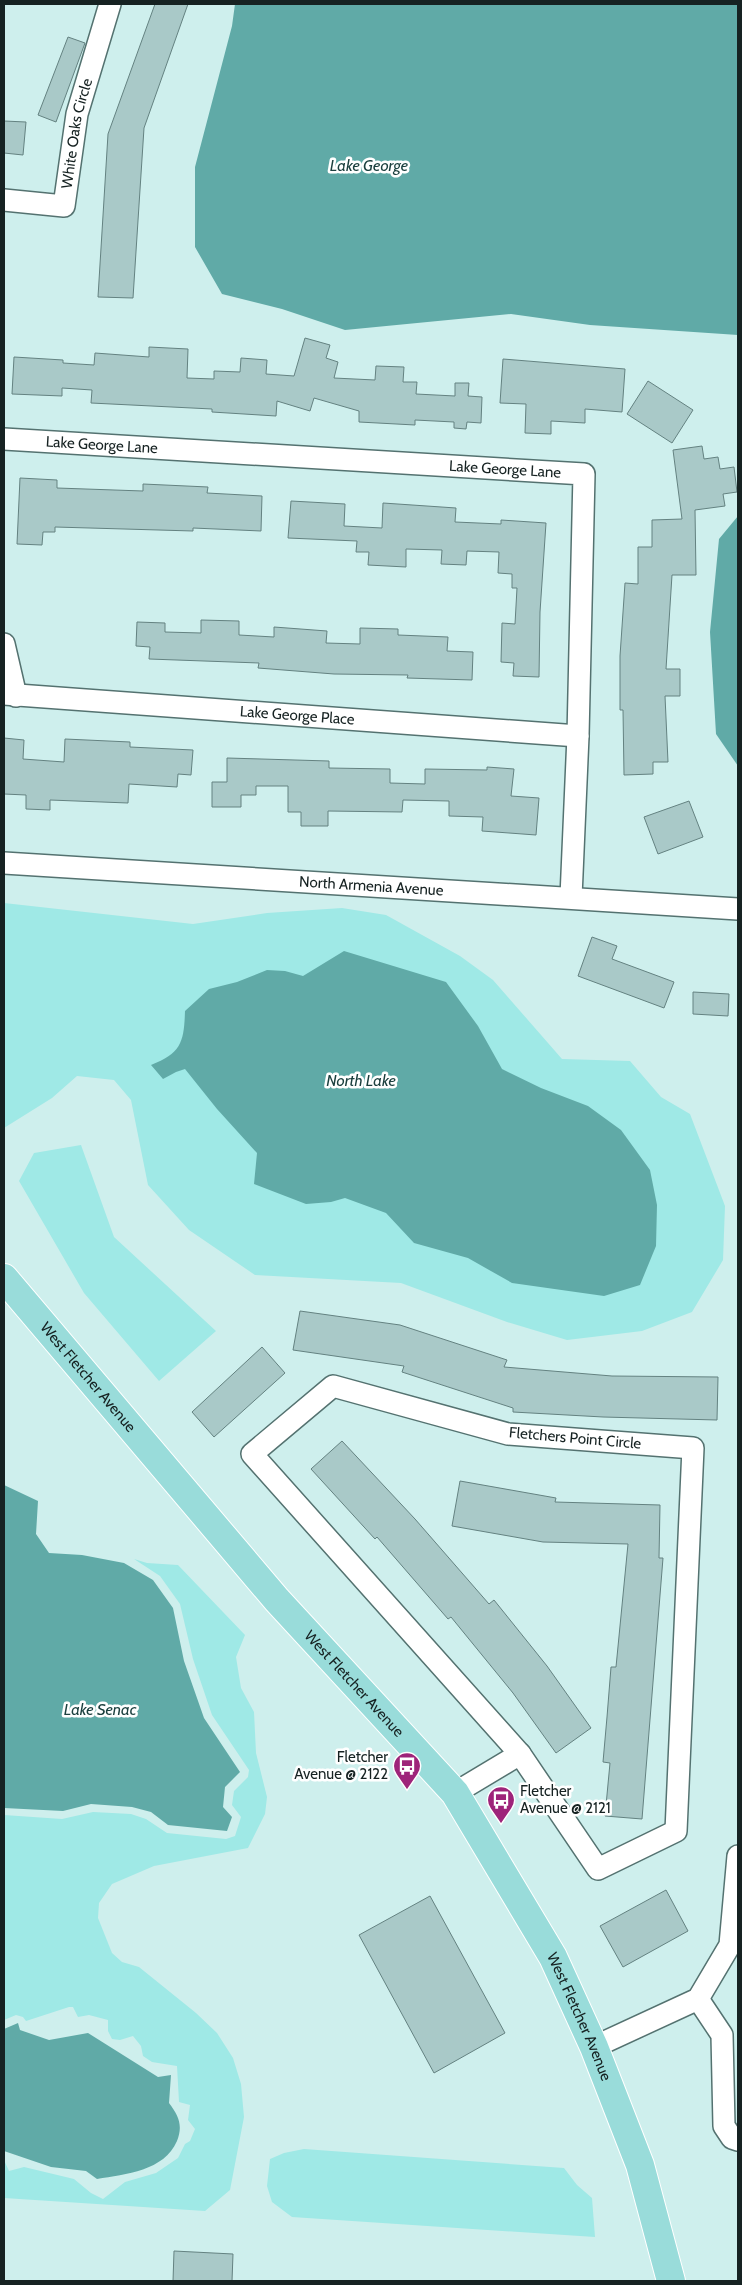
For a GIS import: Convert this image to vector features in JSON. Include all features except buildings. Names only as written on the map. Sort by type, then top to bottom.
[{"type":"main road","name":"West Fletcher Avenue","points":[[4,1278],[278,1600],[455,1793],[552,1956],[594,2047],[640,2165],[671,2281]]},
{"type":"street","name":"White Oaks Circle","points":[[4,200],[64,206],[76,114],[110,4]]},
{"type":"street","name":"Lake George Lane","points":[[4,438],[584,474],[578,736],[571,897]]},
{"type":"street","name":"Lake George Place","points":[[4,644],[10,695],[578,736]]},
{"type":"street","name":"North Armenia Avenue","points":[[4,863],[571,897],[738,909]]},
{"type":"street","name":"Fletchers Point Circle","points":[[333,1386],[508,1434],[693,1448],[676,1831],[598,1869],[520,1754],[252,1454],[333,1386]]},
{"type":"street","points":[[455,1793],[520,1754]]},
{"type":"street","points":[[594,2047],[698,1999],[730,1945],[738,1856]]},
{"type":"street","points":[[698,1999],[722,2035],[724,2126],[732,2138],[738,2140]]},
{"type":"shaded area","points":[[4,903],[193,924],[267,913],[342,908],[386,915],[460,956],[493,980],[562,1059],[630,1061],[661,1097],[690,1114],[725,1206],[723,1260],[692,1312],[642,1331],[567,1340],[507,1322],[401,1283],[255,1275],[189,1230],[148,1185],[131,1100],[114,1080],[77,1076],[52,1098],[4,1128]]},
{"type":"shaded area","points":[[81,1145],[114,1237],[216,1331],[159,1381],[84,1293],[19,1181],[34,1153]]},
{"type":"shaded area","points":[[134,1559],[147,1563],[178,1565],[245,1635],[236,1657],[241,1688],[254,1712],[256,1753],[267,1797],[265,1814],[248,1848],[154,1866],[112,1884],[99,1903],[98,1918],[112,1953],[122,1962],[139,1967],[196,2013],[217,2033],[233,2058],[241,2084],[244,2117],[230,2190],[205,2211],[4,2198],[4,2160],[9,2171],[24,2167],[74,2179],[91,2193],[103,2199],[125,2182],[156,2173],[178,2158],[185,2144],[190,2141],[195,2129],[188,2120],[190,2105],[179,2102],[177,2066],[152,2062],[143,2056],[141,2046],[133,2036],[120,2040],[112,2039],[108,2031],[108,2020],[89,2015],[78,2017],[73,2007],[69,2007],[26,2021],[23,2017],[16,2015],[4,2020],[4,1815],[62,1819],[93,1812],[131,1814],[146,1819],[167,1833],[226,1839],[235,1836],[241,1817],[232,1805],[234,1791],[248,1777],[249,1770],[212,1715],[193,1659],[180,1604],[160,1576]]},
{"type":"shaded area","points":[[304,2149],[564,2168],[577,2185],[592,2198],[595,2237],[292,2217],[272,2202],[267,2186],[270,2159],[284,2153]]},
{"type":"water","name":"Lake George","points":[[235,4],[738,4],[738,335],[590,325],[511,314],[345,330],[282,309],[222,294],[195,247],[195,167],[232,26]]},
{"type":"water","points":[[738,516],[738,766],[716,734],[710,632],[719,539]]},
{"type":"water","name":"North Lake","points":[[344,951],[446,982],[478,1026],[502,1069],[541,1088],[588,1106],[621,1130],[650,1170],[657,1205],[656,1246],[640,1285],[604,1296],[512,1283],[468,1258],[414,1243],[386,1213],[345,1198],[331,1202],[306,1204],[254,1184],[257,1153],[217,1109],[185,1069],[163,1079],[151,1065],[175,1051],[184,1030],[185,1011],[209,989],[237,982],[267,970],[285,971],[303,976]]},
{"type":"water","name":"Lake Senac","points":[[4,1485],[38,1501],[36,1534],[49,1553],[82,1555],[124,1563],[153,1580],[173,1608],[184,1661],[204,1718],[240,1772],[225,1787],[223,1807],[232,1817],[227,1831],[168,1825],[151,1812],[132,1807],[91,1804],[63,1811],[4,1808]]},
{"type":"water","points":[[18,2023],[20,2030],[49,2040],[88,2033],[158,2077],[171,2075],[169,2103],[178,2117],[180,2131],[171,2151],[154,2165],[132,2173],[97,2179],[86,2171],[51,2167],[4,2151],[4,2029]]},
{"type":"place","name":"Fletcher Avenue @ 2122","points":[[407,1790]]},
{"type":"place","name":"Fletcher Avenue @ 2121","points":[[501,1824]]}]
